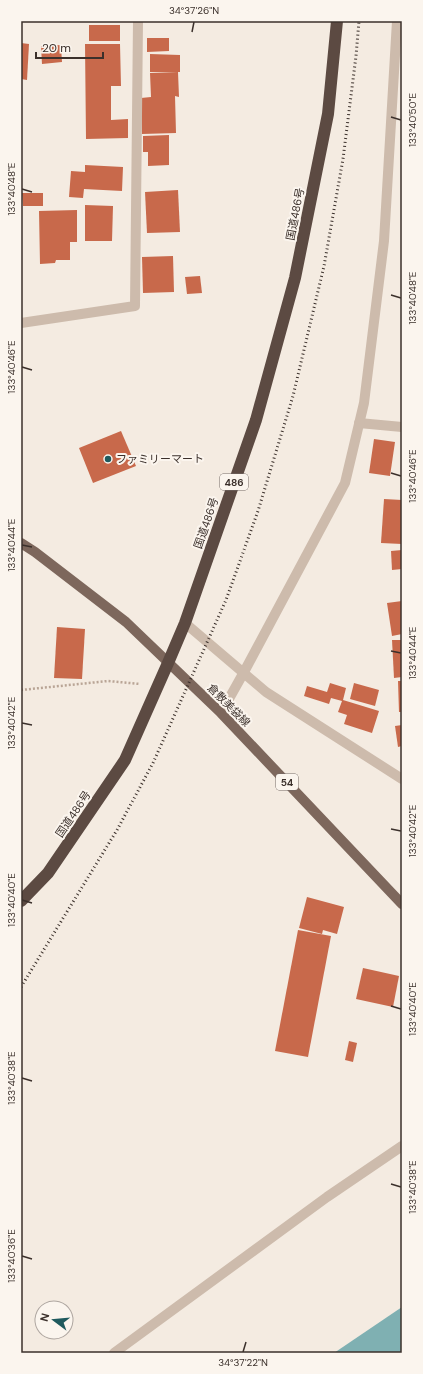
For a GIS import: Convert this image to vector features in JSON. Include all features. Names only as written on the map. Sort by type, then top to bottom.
[{"type":"highway","name":"国道486号","points":[[21,901],[48,873],[125,760],[185,623],[256,420],[295,278],[328,114],[337,21]]},
{"type":"main road","name":"倉敷美袋線","points":[[21,543],[35,552],[126,622],[168,664],[221,713],[402,904]]},
{"type":"street","points":[[21,324],[135,306],[138,21]]},
{"type":"street","points":[[221,713],[345,482],[364,403],[384,241],[397,21]]},
{"type":"street","points":[[359,423],[402,427]]},
{"type":"street","points":[[185,623],[266,692],[402,779]]},
{"type":"street","points":[[114,1353],[321,1202],[402,1146]]},
{"type":"path","points":[[21,690],[108,682],[158,686]]},
{"type":"water","points":[[402,1307],[402,1353],[334,1353]]},
{"type":"building","points":[[89,25],[120,25],[120,41],[89,41]]},
{"type":"building","points":[[147,38],[169,38],[169,51],[147,52]]},
{"type":"building","points":[[21,43],[29,44],[27,80],[21,79]]},
{"type":"building","points":[[85,44],[120,44],[121,86],[111,86],[111,120],[128,119],[128,138],[86,139]]},
{"type":"building","points":[[61,45],[62,62],[42,64],[41,46]]},
{"type":"building","points":[[150,54],[180,55],[180,72],[150,72]]},
{"type":"building","points":[[178,72],[179,97],[175,96],[176,133],[142,134],[141,98],[151,97],[150,73]]},
{"type":"building","points":[[169,135],[169,165],[148,166],[148,152],[143,152],[143,136]]},
{"type":"building","points":[[85,165],[123,167],[122,191],[84,189],[83,198],[69,197],[71,171],[85,172]]},
{"type":"building","points":[[178,190],[180,232],[147,233],[145,192]]},
{"type":"building","points":[[22,193],[43,193],[43,206],[23,206]]},
{"type":"building","points":[[85,205],[113,206],[112,241],[85,241]]},
{"type":"building","points":[[77,210],[77,242],[70,242],[70,260],[56,260],[55,263],[40,264],[39,211]]},
{"type":"building","points":[[173,256],[174,292],[143,293],[142,257]]},
{"type":"building","points":[[200,276],[202,293],[187,294],[185,277]]},
{"type":"building","points":[[121,431],[136,466],[93,483],[79,448]]},
{"type":"building","points":[[374,439],[395,442],[390,476],[369,473]]},
{"type":"building","points":[[384,499],[402,500],[402,544],[381,543]]},
{"type":"building","points":[[402,550],[402,569],[392,570],[391,551]]},
{"type":"building","points":[[402,601],[402,634],[392,636],[387,603]]},
{"type":"building","points":[[57,627],[85,629],[82,679],[54,678]]},
{"type":"building","points":[[392,640],[402,640],[402,677],[394,678]]},
{"type":"building","points":[[398,681],[402,681],[402,712],[399,712]]},
{"type":"building","points":[[330,683],[346,688],[343,700],[379,711],[372,733],[344,724],[347,715],[338,712],[342,701],[331,698],[329,704],[304,696],[307,686],[327,692]]},
{"type":"building","points":[[354,683],[379,690],[375,706],[350,699]]},
{"type":"building","points":[[402,725],[402,746],[398,747],[395,726]]},
{"type":"building","points":[[307,897],[344,907],[337,934],[323,930],[322,934],[299,928]]},
{"type":"building","points":[[298,930],[331,936],[308,1057],[275,1051]]},
{"type":"building","points":[[363,968],[399,976],[393,1007],[356,999]]},
{"type":"building","points":[[349,1041],[357,1043],[353,1062],[345,1060]]},
{"type":"railway","points":[[21,987],[117,830],[153,763],[226,600],[258,511],[293,396],[324,266],[343,159],[359,21]]},
{"type":"place","name":"ファミリーマート","points":[[108,459]]}]
